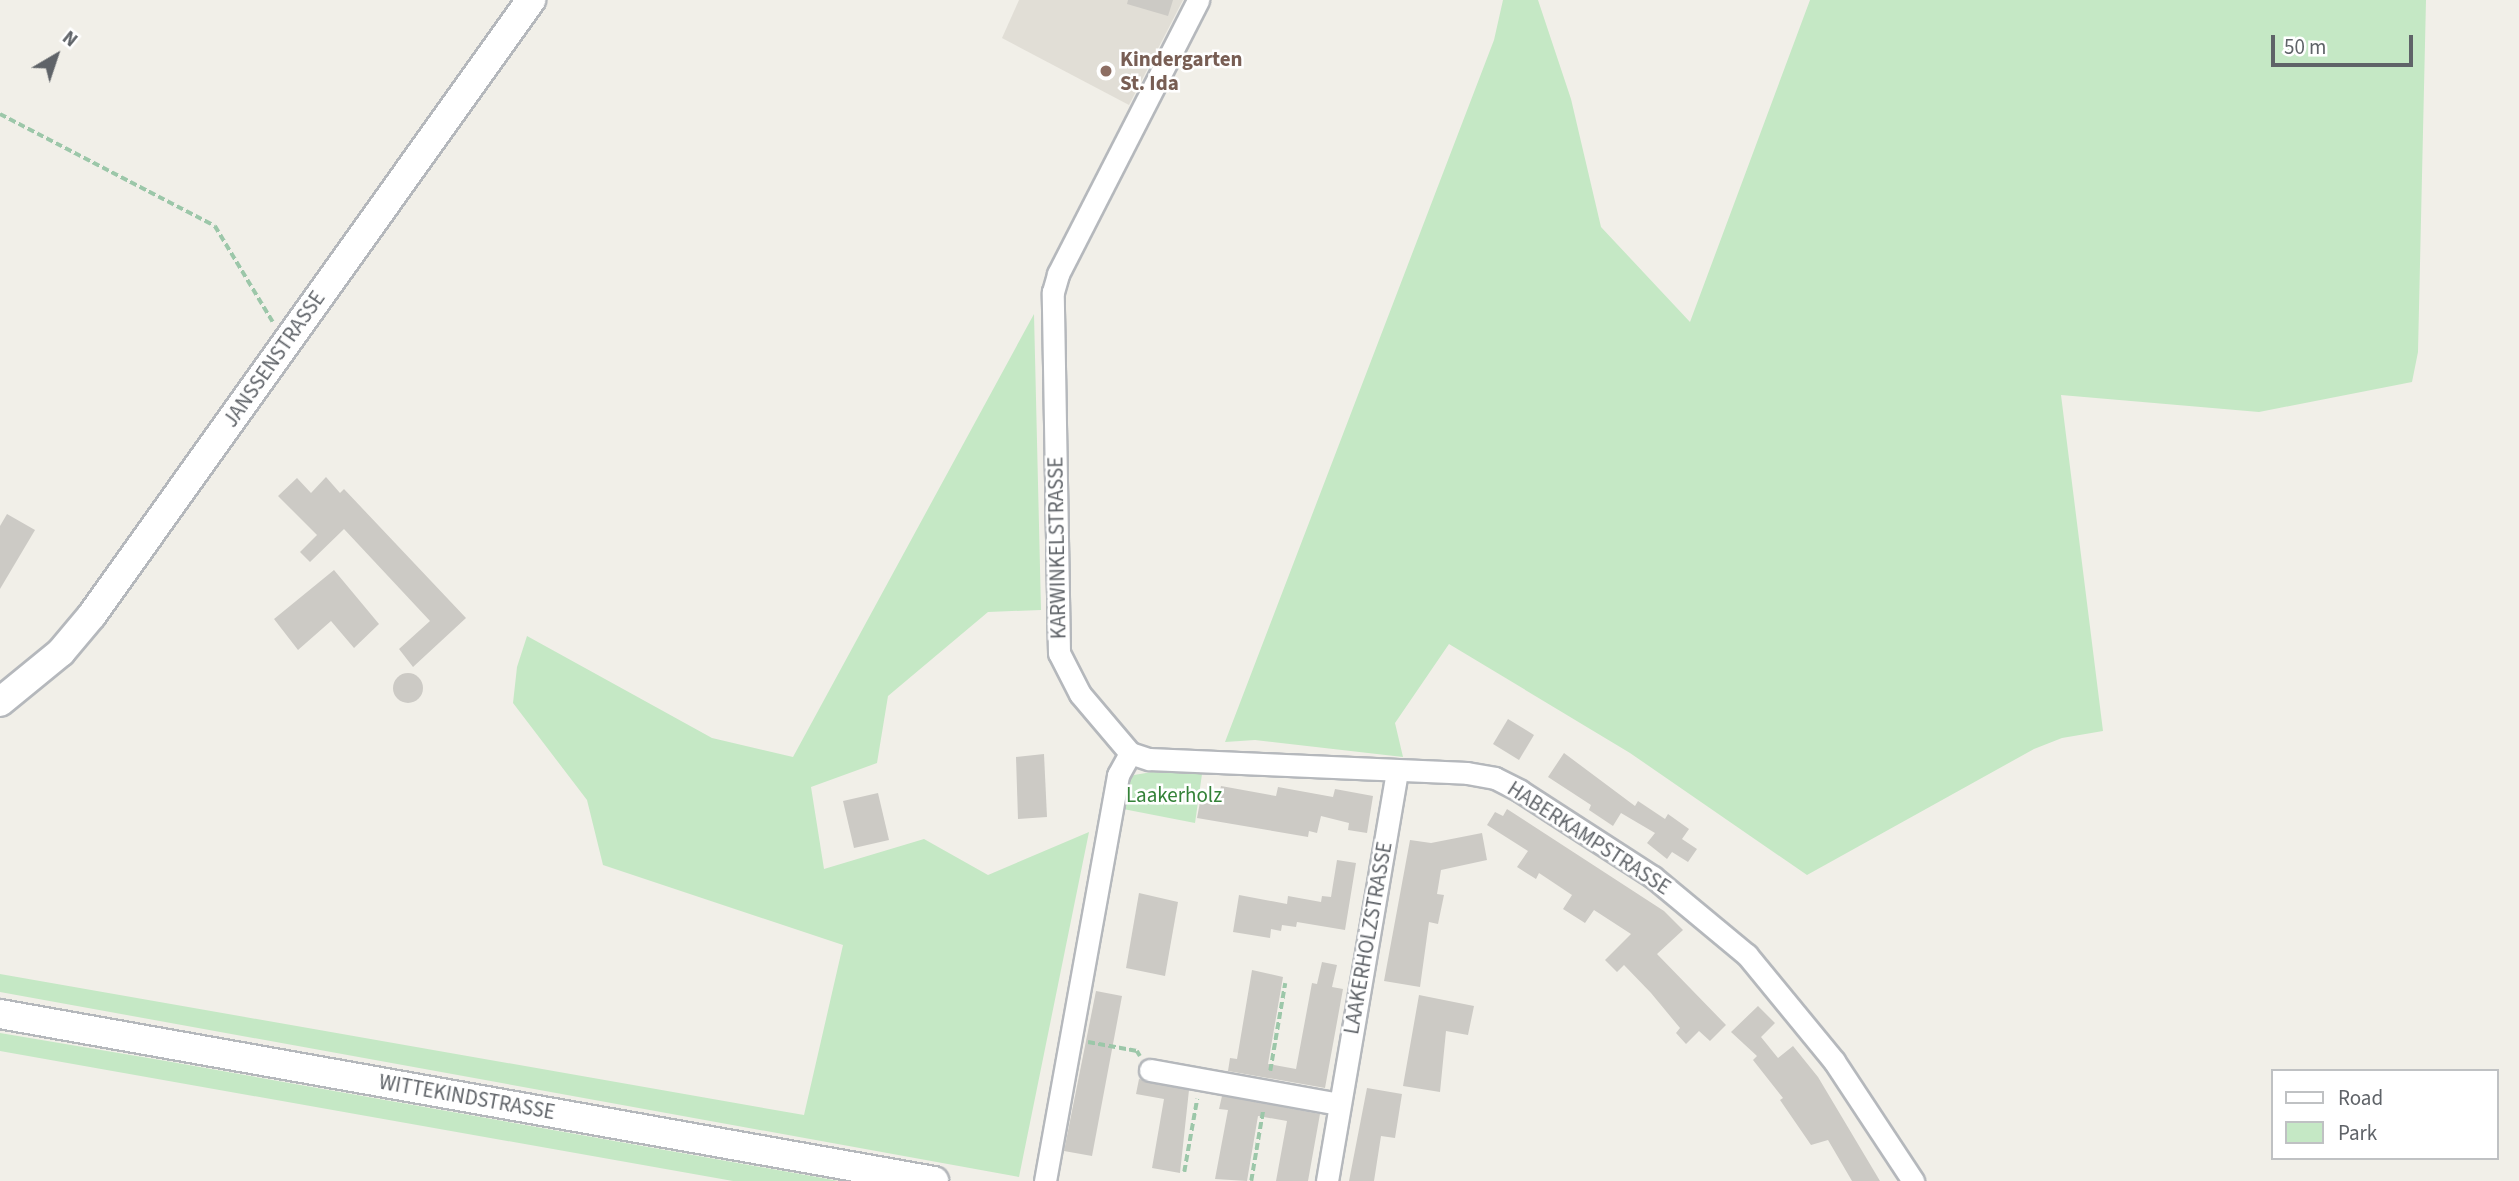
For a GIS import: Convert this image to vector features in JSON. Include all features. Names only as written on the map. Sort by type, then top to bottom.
[{"type":"main road","name":"JANSSENSTRASSE","points":[[0,702],[78,633],[531,0]]},
{"type":"main road","name":"WITTEKINDSTRASSE","points":[[0,1014],[934,1181]]},
{"type":"street","name":"KARWINKELSTRASSE","points":[[1130,753],[1080,694],[1059,653],[1054,292],[1058,274],[1198,0]]},
{"type":"street","name":"HABERKAMPSTRASSE","points":[[1130,753],[1149,759],[1495,778],[1654,877],[1701,913],[1747,955],[1793,1007],[1913,1181]]},
{"type":"street","points":[[1045,1181],[1118,775],[1130,753]]},
{"type":"street","name":"LAAKERHOLZSTRASSE","points":[[1327,1181],[1397,772]]},
{"type":"street","points":[[1150,1070],[1339,1104]]},
{"type":"path","points":[[0,114],[215,226],[271,320],[290,338]]},
{"type":"path","points":[[1069,1039],[1137,1051],[1150,1070]]},
{"type":"path","points":[[1184,1171],[1200,1080]]},
{"type":"shaded area","name":"Kindergarten St. Ida","points":[[1019,0],[1183,0],[1129,105],[1002,38]]},
{"type":"green space","points":[[1503,0],[1538,0],[1571,99],[1601,227],[1690,322],[1810,0],[2426,0],[2418,352],[2412,382],[2259,412],[2061,395],[2103,731],[2062,738],[2034,749],[1807,875],[1630,753],[1449,644],[1395,723],[1403,757],[1255,740],[1225,742],[1494,40]]},
{"type":"green space","points":[[1034,314],[1041,610],[988,612],[888,696],[877,763],[811,787],[824,869],[924,839],[988,875],[1089,832],[1019,1177],[0,992],[0,974],[804,1115],[843,945],[603,865],[587,800],[513,703],[517,667],[527,636],[712,738],[793,757]]},
{"type":"green space","name":"Laakerholz","points":[[1152,772],[1202,774],[1195,823],[1118,808],[1123,788],[1134,775]]},
{"type":"green space","points":[[0,1033],[839,1181],[733,1181],[0,1051]]},
{"type":"building","points":[[1128,0],[1173,0],[1168,16],[1127,4]]},
{"type":"building","points":[[326,477],[340,493],[344,489],[466,618],[413,667],[399,649],[430,621],[344,529],[310,562],[300,552],[317,535],[278,496],[297,478],[311,493]]},
{"type":"building","points":[[7,514],[35,530],[0,589],[0,526]]},
{"type":"building","points":[[334,570],[379,624],[354,648],[331,621],[298,650],[274,619]]},
{"type":"building","points":[[408,673],[419,677],[423,688],[419,699],[408,703],[397,699],[393,688],[397,677]]},
{"type":"building","points":[[1508,719],[1534,735],[1519,760],[1493,744]]},
{"type":"building","points":[[1564,753],[1635,806],[1638,801],[1665,819],[1668,814],[1689,829],[1682,839],[1697,849],[1688,862],[1672,852],[1667,859],[1647,843],[1655,833],[1621,813],[1613,826],[1589,810],[1591,805],[1548,777]]},
{"type":"building","points":[[1044,754],[1047,817],[1018,819],[1016,757]]},
{"type":"building","points":[[1221,786],[1276,796],[1278,787],[1333,797],[1335,789],[1373,796],[1367,833],[1348,830],[1349,823],[1321,816],[1317,833],[1309,831],[1308,837],[1197,818],[1200,802],[1217,805]]},
{"type":"building","points":[[878,793],[889,840],[854,848],[843,801]]},
{"type":"building","points":[[1507,809],[1664,911],[1683,930],[1657,954],[1726,1025],[1710,1041],[1699,1031],[1686,1044],[1676,1033],[1680,1028],[1624,965],[1617,972],[1605,960],[1631,934],[1594,910],[1585,923],[1563,909],[1572,895],[1539,873],[1536,879],[1517,867],[1528,851],[1487,825],[1495,812],[1503,816]]},
{"type":"building","points":[[1482,833],[1487,860],[1441,870],[1437,894],[1444,895],[1438,924],[1429,922],[1420,987],[1384,981],[1410,840],[1431,843]]},
{"type":"building","points":[[1337,860],[1356,863],[1345,930],[1297,922],[1296,927],[1282,925],[1281,931],[1271,929],[1270,938],[1233,932],[1239,895],[1287,904],[1288,896],[1321,902],[1322,896],[1331,897]]},
{"type":"building","points":[[1139,893],[1178,902],[1165,976],[1126,968]]},
{"type":"building","points":[[1322,962],[1337,965],[1332,987],[1343,989],[1325,1088],[1228,1071],[1230,1058],[1237,1059],[1252,970],[1283,977],[1268,1064],[1296,1069],[1312,983],[1317,984]]},
{"type":"building","points":[[1096,991],[1122,996],[1092,1156],[1064,1151]]},
{"type":"building","points":[[1419,995],[1474,1006],[1468,1035],[1446,1031],[1440,1092],[1403,1086]]},
{"type":"building","points":[[1758,1006],[1775,1023],[1761,1037],[1778,1058],[1793,1046],[1818,1077],[1880,1181],[1852,1181],[1828,1140],[1811,1145],[1780,1100],[1783,1098],[1753,1060],[1757,1056],[1731,1032]]},
{"type":"building","points":[[1139,1079],[1189,1090],[1180,1173],[1152,1168],[1164,1099],[1136,1094]]},
{"type":"building","points":[[1367,1088],[1402,1094],[1395,1138],[1381,1136],[1374,1181],[1349,1181]]},
{"type":"building","points":[[1222,1096],[1320,1114],[1308,1181],[1276,1181],[1287,1121],[1258,1116],[1247,1181],[1215,1179],[1228,1110],[1219,1109]]},
{"type":"place","name":"Kindergarten St. Ida","points":[[1106,71]]}]
